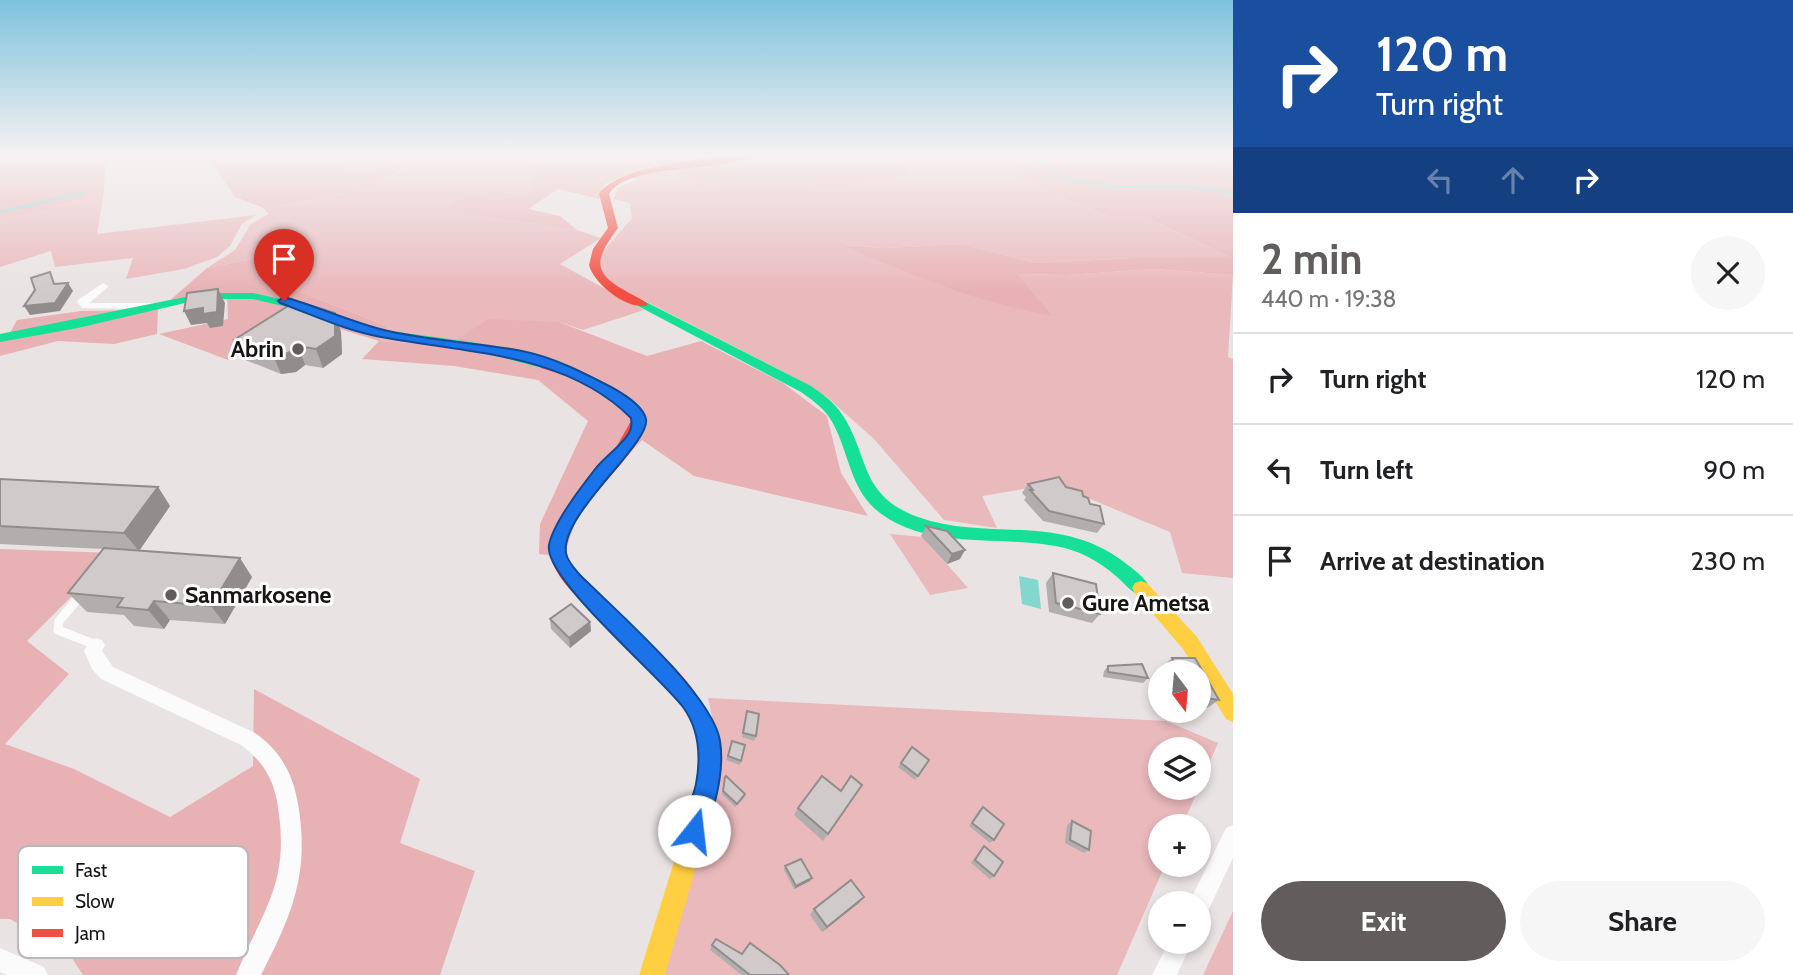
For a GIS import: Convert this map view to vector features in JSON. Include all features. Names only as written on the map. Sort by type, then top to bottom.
[{"type":"street","points":[[606,200],[614,228],[595,254],[593,266],[599,278],[619,292],[814,395],[838,419],[863,486],[887,509],[920,524],[952,532],[1049,539],[1088,549],[1128,573],[1194,650],[1233,712]]},
{"type":"street","points":[[103,286],[82,302],[86,306],[154,306]]},
{"type":"street","points":[[0,338],[99,320],[154,306],[233,295],[284,301],[379,333],[523,355],[581,377],[618,397],[638,416],[639,426],[634,437],[602,472],[568,521],[557,544],[558,557],[574,580],[691,701],[709,740],[708,783],[652,975]]},
{"type":"street","points":[[96,645],[93,651],[95,657],[99,667],[107,673],[248,739],[264,749],[281,772],[288,801],[293,844],[285,891],[270,935],[247,975]]},
{"type":"street","points":[[1206,891],[1233,835]]},
{"type":"street","points":[[1164,975],[1175,954]]},
{"type":"street","points":[[0,960],[36,975]]},
{"type":"lane","points":[[86,591],[59,621],[58,630],[96,645]]},
{"type":"shaded area","points":[[0,200],[75,200],[33,213],[0,219]]},
{"type":"shaded area","points":[[75,200],[103,200],[97,234],[256,215],[242,224],[230,246],[217,257],[184,269],[126,279],[133,258],[55,267],[51,251],[0,267],[0,219]]},
{"type":"shaded area","points":[[244,200],[305,200],[264,208]]},
{"type":"shaded area","points":[[305,200],[459,200],[447,211],[577,230],[601,238],[560,264],[644,310],[583,330],[559,322],[449,345],[380,341],[387,326],[274,282],[277,254],[207,268],[235,250],[251,224],[268,214],[264,208]]},
{"type":"shaded area","points":[[459,200],[541,200],[528,209],[560,216],[577,230],[446,211]]},
{"type":"shaded area","points":[[619,200],[1070,200],[1108,216],[1145,217],[1232,258],[1134,258],[1036,263],[962,244],[885,248],[844,245],[971,295],[1052,315],[1016,274],[1067,275],[1155,269],[1233,275],[1228,357],[1233,359],[1233,578],[1182,573],[1170,532],[1054,484],[982,496],[997,528],[944,520],[874,439],[828,398],[784,372],[614,285],[601,273],[599,256],[632,218],[630,203]]},
{"type":"shaded area","points":[[1070,200],[1233,200],[1233,275],[1155,269],[1067,275],[1017,274],[1053,316],[971,296],[841,245],[885,248],[962,244],[1036,263],[1230,257],[1145,217],[1108,216]]},
{"type":"shaded area","points":[[277,254],[289,265],[274,282],[387,326],[380,341],[449,345],[488,319],[559,322],[647,356],[701,341],[783,383],[827,416],[841,473],[868,516],[694,476],[642,440],[610,474],[576,521],[563,557],[539,554],[540,524],[588,421],[538,380],[454,366],[362,359],[379,341],[297,316],[228,360],[159,334],[228,319],[227,295],[168,302],[207,268]]},
{"type":"shaded area","points":[[158,309],[157,334],[114,344],[58,341],[0,356],[0,340]]},
{"type":"shaded area","points":[[136,310],[10,333],[17,320],[81,311]]},
{"type":"shaded area","points":[[890,534],[923,537],[968,588],[930,595]]},
{"type":"shaded area","points":[[0,549],[115,553],[27,641],[69,674],[5,744],[74,769],[170,817],[253,766],[254,689],[420,779],[400,843],[475,871],[440,975],[83,975],[72,958],[248,958],[248,846],[18,846],[18,924],[10,919],[0,919]]},
{"type":"shaded area","points":[[708,698],[1148,720],[1148,723],[1171,723],[1204,737],[1148,737],[1148,800],[1194,800],[1187,814],[1148,814],[1148,877],[1160,877],[1154,891],[1148,891],[1148,904],[1117,975],[661,975],[720,754]]},
{"type":"shaded area","points":[[1211,740],[1218,743],[1211,759]]},
{"type":"shaded area","points":[[1233,911],[1233,975],[1203,975]]},
{"type":"water","points":[[1019,576],[1038,580],[1041,609],[1022,604]]},
{"type":"building","points":[[50,272],[54,284],[68,283],[55,303],[24,306],[35,290],[31,278]]},
{"type":"building","points":[[218,289],[217,312],[203,314],[203,308],[184,311],[187,293]]},
{"type":"building","points":[[296,301],[335,313],[335,336],[316,349],[298,346],[288,353],[273,355],[234,340]]},
{"type":"building","points":[[1059,477],[1066,487],[1082,491],[1090,504],[1100,506],[1104,524],[1049,511],[1030,490],[1033,490],[1028,484]]},
{"type":"building","points":[[0,479],[158,487],[124,533],[0,526]]},
{"type":"building","points":[[926,526],[947,531],[965,550],[952,554]]},
{"type":"building","points":[[104,548],[240,558],[211,606],[154,601],[148,610],[117,607],[123,598],[68,593]]},
{"type":"building","points":[[1053,573],[1096,584],[1100,614],[1056,603]]},
{"type":"building","points":[[571,604],[590,622],[569,638],[550,619]]},
{"type":"building","points":[[1172,658],[1196,660],[1173,660]]},
{"type":"building","points":[[1142,664],[1148,678],[1108,672],[1108,666]]},
{"type":"building","points":[[1211,686],[1219,700],[1211,699]]},
{"type":"building","points":[[747,711],[759,714],[756,736],[743,733]]},
{"type":"building","points":[[732,741],[745,745],[741,761],[728,756]]},
{"type":"building","points":[[912,747],[929,760],[918,776],[901,763]]},
{"type":"building","points":[[726,776],[745,794],[737,804],[723,791]]},
{"type":"building","points":[[822,776],[841,791],[851,776],[862,785],[828,834],[798,808]]},
{"type":"building","points":[[983,807],[1004,824],[994,840],[972,823]]},
{"type":"building","points":[[1072,821],[1091,831],[1089,850],[1070,840]]},
{"type":"building","points":[[984,846],[1003,862],[994,876],[975,860]]},
{"type":"building","points":[[801,859],[812,878],[796,886],[785,866]]},
{"type":"building","points":[[851,880],[864,897],[827,927],[814,909]]},
{"type":"building","points":[[716,939],[742,954],[750,943],[789,975],[750,975],[712,945]]},
{"type":"waterway","points":[[0,212],[50,200]]},
{"type":"traffic: fast","points":[[0,338],[185,300],[253,296],[290,304],[381,333],[478,347],[546,365]]},
{"type":"traffic: fast","points":[[642,304],[806,389],[823,402],[837,418],[871,494],[892,512],[937,529],[1033,536],[1080,546],[1113,564],[1141,588]]},
{"type":"traffic: slow","points":[[1141,588],[1190,643],[1233,712]]},
{"type":"traffic: slow","points":[[652,975],[701,810]]},
{"type":"traffic: jam","points":[[606,200],[613,228],[595,256],[596,273],[609,286],[642,304]]},
{"type":"traffic: jam","points":[[546,365],[600,386],[635,412],[638,421],[629,441],[568,520],[560,536],[558,553],[567,573],[577,585],[677,684],[701,719],[710,746],[709,773],[701,810]]},
{"type":"place","name":"Abrin","points":[[298,349]]},
{"type":"place","name":"Sanmarkosene","points":[[171,595]]},
{"type":"place","name":"Gure Ametsa","points":[[1068,603]]},
{"type":"route","points":[[284,301],[379,333],[523,355],[581,377],[618,397],[638,416],[639,426],[634,437],[602,472],[568,521],[557,544],[558,557],[574,580],[691,701],[709,740],[708,783],[694,831]]}]
